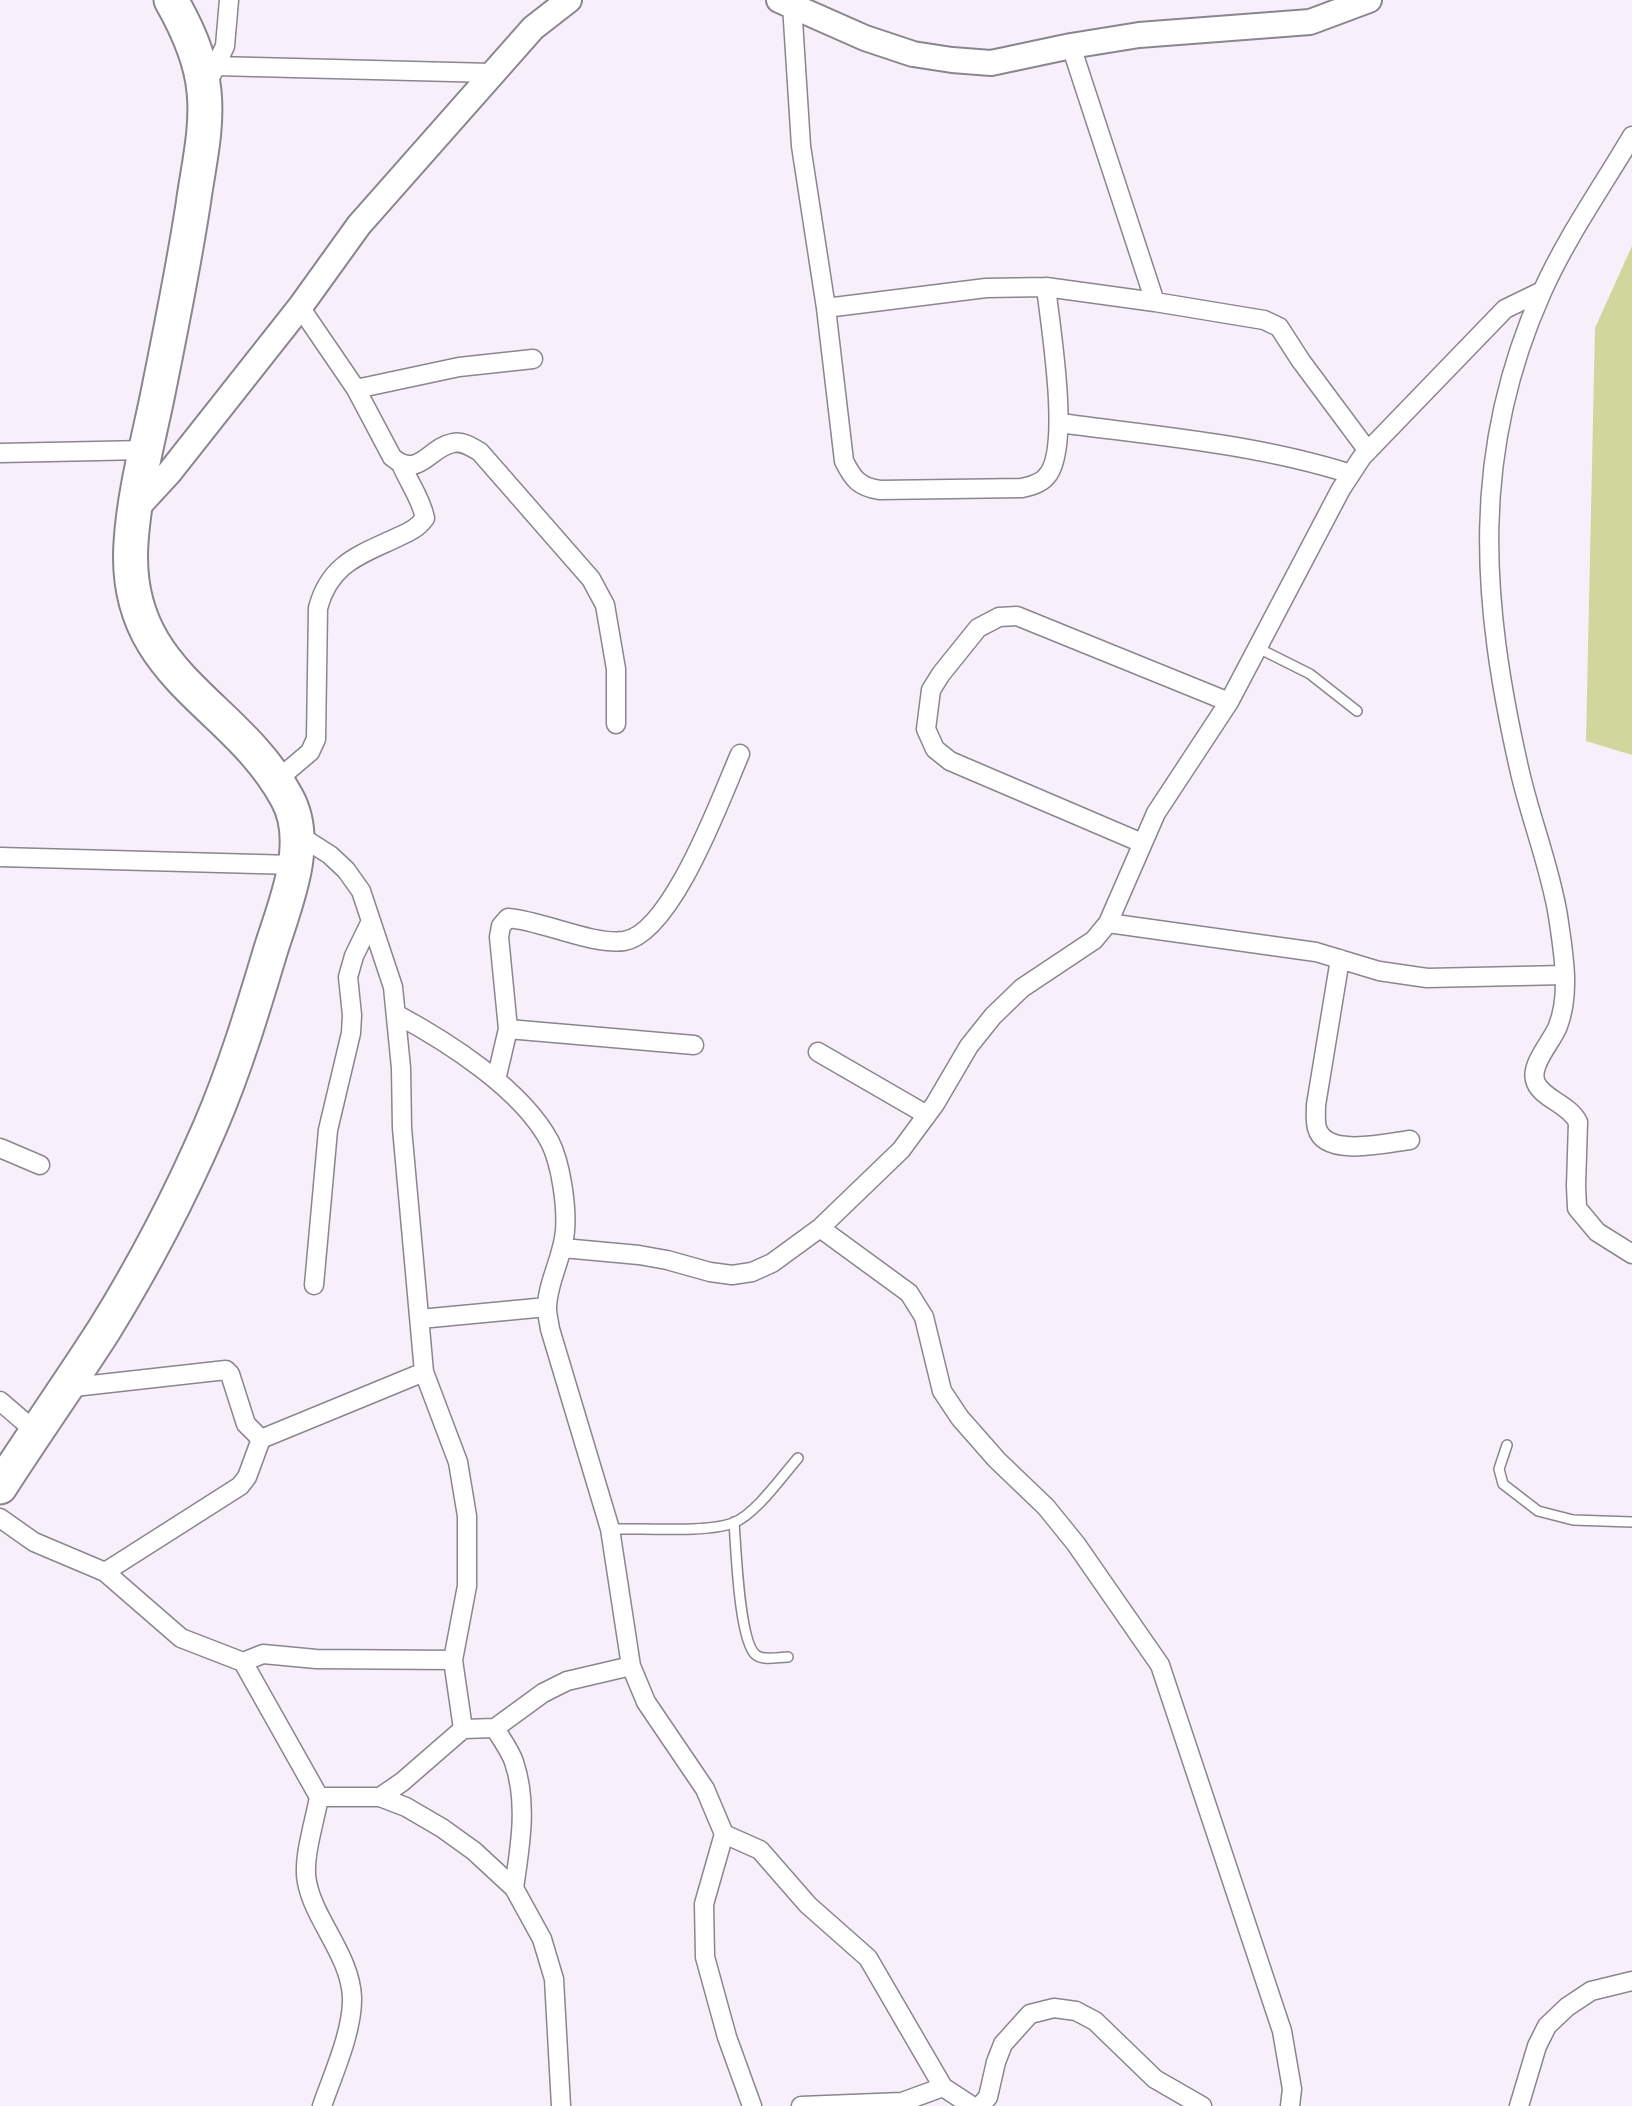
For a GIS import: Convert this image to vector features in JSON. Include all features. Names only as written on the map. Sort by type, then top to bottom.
[{"type":"highway","points":[[0,1487],[105,1327],[151,1245],[210,1127],[241,1046],[284,906],[296,849],[291,804],[277,780],[261,758],[175,673],[152,642],[142,624],[131,581],[133,513],[188,233],[210,78],[198,60],[171,0]]},
{"type":"street","points":[[229,0],[225,46],[210,78],[492,73]]},
{"type":"street","points":[[133,513],[169,473],[300,307],[359,225],[533,28],[569,0]]},
{"type":"street","points":[[1046,287],[1060,423],[1054,461],[1047,477],[1022,488],[864,488],[852,477],[844,461],[826,308],[801,146],[786,3],[865,38],[914,54],[991,63],[1139,35],[1310,22],[1369,0]]},
{"type":"street","points":[[1071,46],[1155,302]]},
{"type":"street","points":[[1632,136],[1542,291],[1517,354],[1497,434],[1488,509],[1492,614],[1504,693],[1519,768],[1551,884],[1565,975],[1561,1017],[1556,1032],[1536,1067],[1535,1080],[1542,1091],[1574,1114],[1578,1122],[1577,1208],[1597,1232],[1632,1254]]},
{"type":"street","points":[[826,308],[986,288],[1046,287],[1155,302],[1275,323],[1368,451]]},
{"type":"street","points":[[564,1248],[639,1255],[732,1275],[752,1272],[772,1263],[820,1228],[901,1150],[927,1115],[969,1046],[993,1016],[1022,988],[1094,940],[1108,923],[1156,813],[1229,702],[1351,474],[1368,451],[1505,309],[1542,291]]},
{"type":"street","points":[[300,307],[356,389],[392,457],[401,464],[412,466],[452,443],[466,444],[480,452],[592,579],[605,605],[609,625],[616,669],[616,724]]},
{"type":"street","points":[[356,389],[459,367],[533,359]]},
{"type":"street","points":[[1060,423],[1239,447],[1312,462],[1351,474]]},
{"type":"street","points":[[0,453],[146,450]]},
{"type":"street","points":[[277,780],[310,752],[316,739],[318,608],[322,593],[340,567],[411,531],[425,518],[417,494],[401,464]]},
{"type":"street","points":[[1142,843],[950,761],[935,749],[926,729],[931,690],[978,628],[999,617],[1017,616],[1229,702]]},
{"type":"street","points":[[496,1080],[508,1029],[499,937],[501,926],[508,918],[600,939],[625,941],[639,934],[674,894],[691,866],[740,754]]},
{"type":"street","points":[[0,857],[296,849],[330,855],[346,870],[361,891],[393,987],[401,1068],[402,1128],[424,1372],[458,1462],[467,1516],[467,1586],[453,1660],[464,1729]]},
{"type":"street","points":[[314,1285],[328,1130],[351,1033],[348,977],[354,956],[371,922]]},
{"type":"street","points":[[1108,923],[1316,952],[1379,971],[1427,978],[1565,975]]},
{"type":"street","points":[[1340,959],[1316,1105],[1317,1128],[1324,1139],[1334,1145],[1351,1147],[1410,1140]]},
{"type":"street","points":[[396,1014],[429,1032],[496,1080],[535,1119],[559,1165],[565,1226],[564,1248],[547,1307],[550,1329],[610,1529],[631,1666],[646,1702],[705,1789],[724,1834],[704,1904],[705,1957],[727,2037],[752,2106]]},
{"type":"street","points":[[508,1029],[694,1045]]},
{"type":"street","points":[[818,1052],[927,1115]]},
{"type":"street","points":[[0,1148],[40,1165]]},
{"type":"street","points":[[820,1228],[909,1293],[924,1317],[942,1391],[960,1418],[997,1460],[1046,1507],[1076,1544],[1160,1665],[1282,2031],[1292,2089],[1290,2106]]},
{"type":"street","points":[[420,1320],[547,1307]]},
{"type":"street","points":[[65,1388],[226,1370],[230,1374],[246,1424],[261,1439]]},
{"type":"street","points":[[105,1572],[240,1486],[247,1477],[261,1439],[424,1372]]},
{"type":"street","points":[[0,1401],[36,1432]]},
{"type":"street","points":[[0,1518],[34,1542],[105,1572],[181,1638],[243,1662],[319,1797],[306,1864],[307,1883],[345,1966],[352,1994],[352,2012],[322,2106]]},
{"type":"street","points":[[243,1662],[264,1654],[316,1659],[453,1660]]},
{"type":"street","points":[[380,1797],[402,1782],[464,1729],[495,1728],[543,1693],[567,1681],[631,1666]]},
{"type":"street","points":[[495,1728],[514,1761],[522,1803],[522,1838],[514,1888]]},
{"type":"street","points":[[319,1797],[380,1797],[406,1807],[442,1828],[514,1888],[542,1939],[554,1979],[561,2106]]},
{"type":"street","points":[[724,1834],[760,1850],[808,1905],[868,1958],[943,2087],[972,2106]]},
{"type":"street","points":[[1519,2106],[1537,2046],[1547,2026],[1567,2007],[1591,1991],[1632,1981]]},
{"type":"street","points":[[980,2106],[988,2096],[1003,2044],[1030,2014],[1054,2008],[1076,2011],[1095,2021],[1155,2079],[1202,2106]]},
{"type":"street","points":[[801,2106],[902,2102],[943,2087]]},
{"type":"lane","points":[[1258,648],[1310,674],[1357,711]]},
{"type":"lane","points":[[1507,1445],[1499,1469],[1503,1484],[1538,1511],[1573,1520],[1632,1522]]},
{"type":"lane","points":[[610,1529],[711,1527],[734,1522],[755,1506],[798,1458]]},
{"type":"lane","points":[[734,1522],[747,1643],[754,1654],[763,1658],[788,1657]]},
{"type":"green space","points":[[1632,246],[1632,755],[1586,741],[1595,328]]}]
